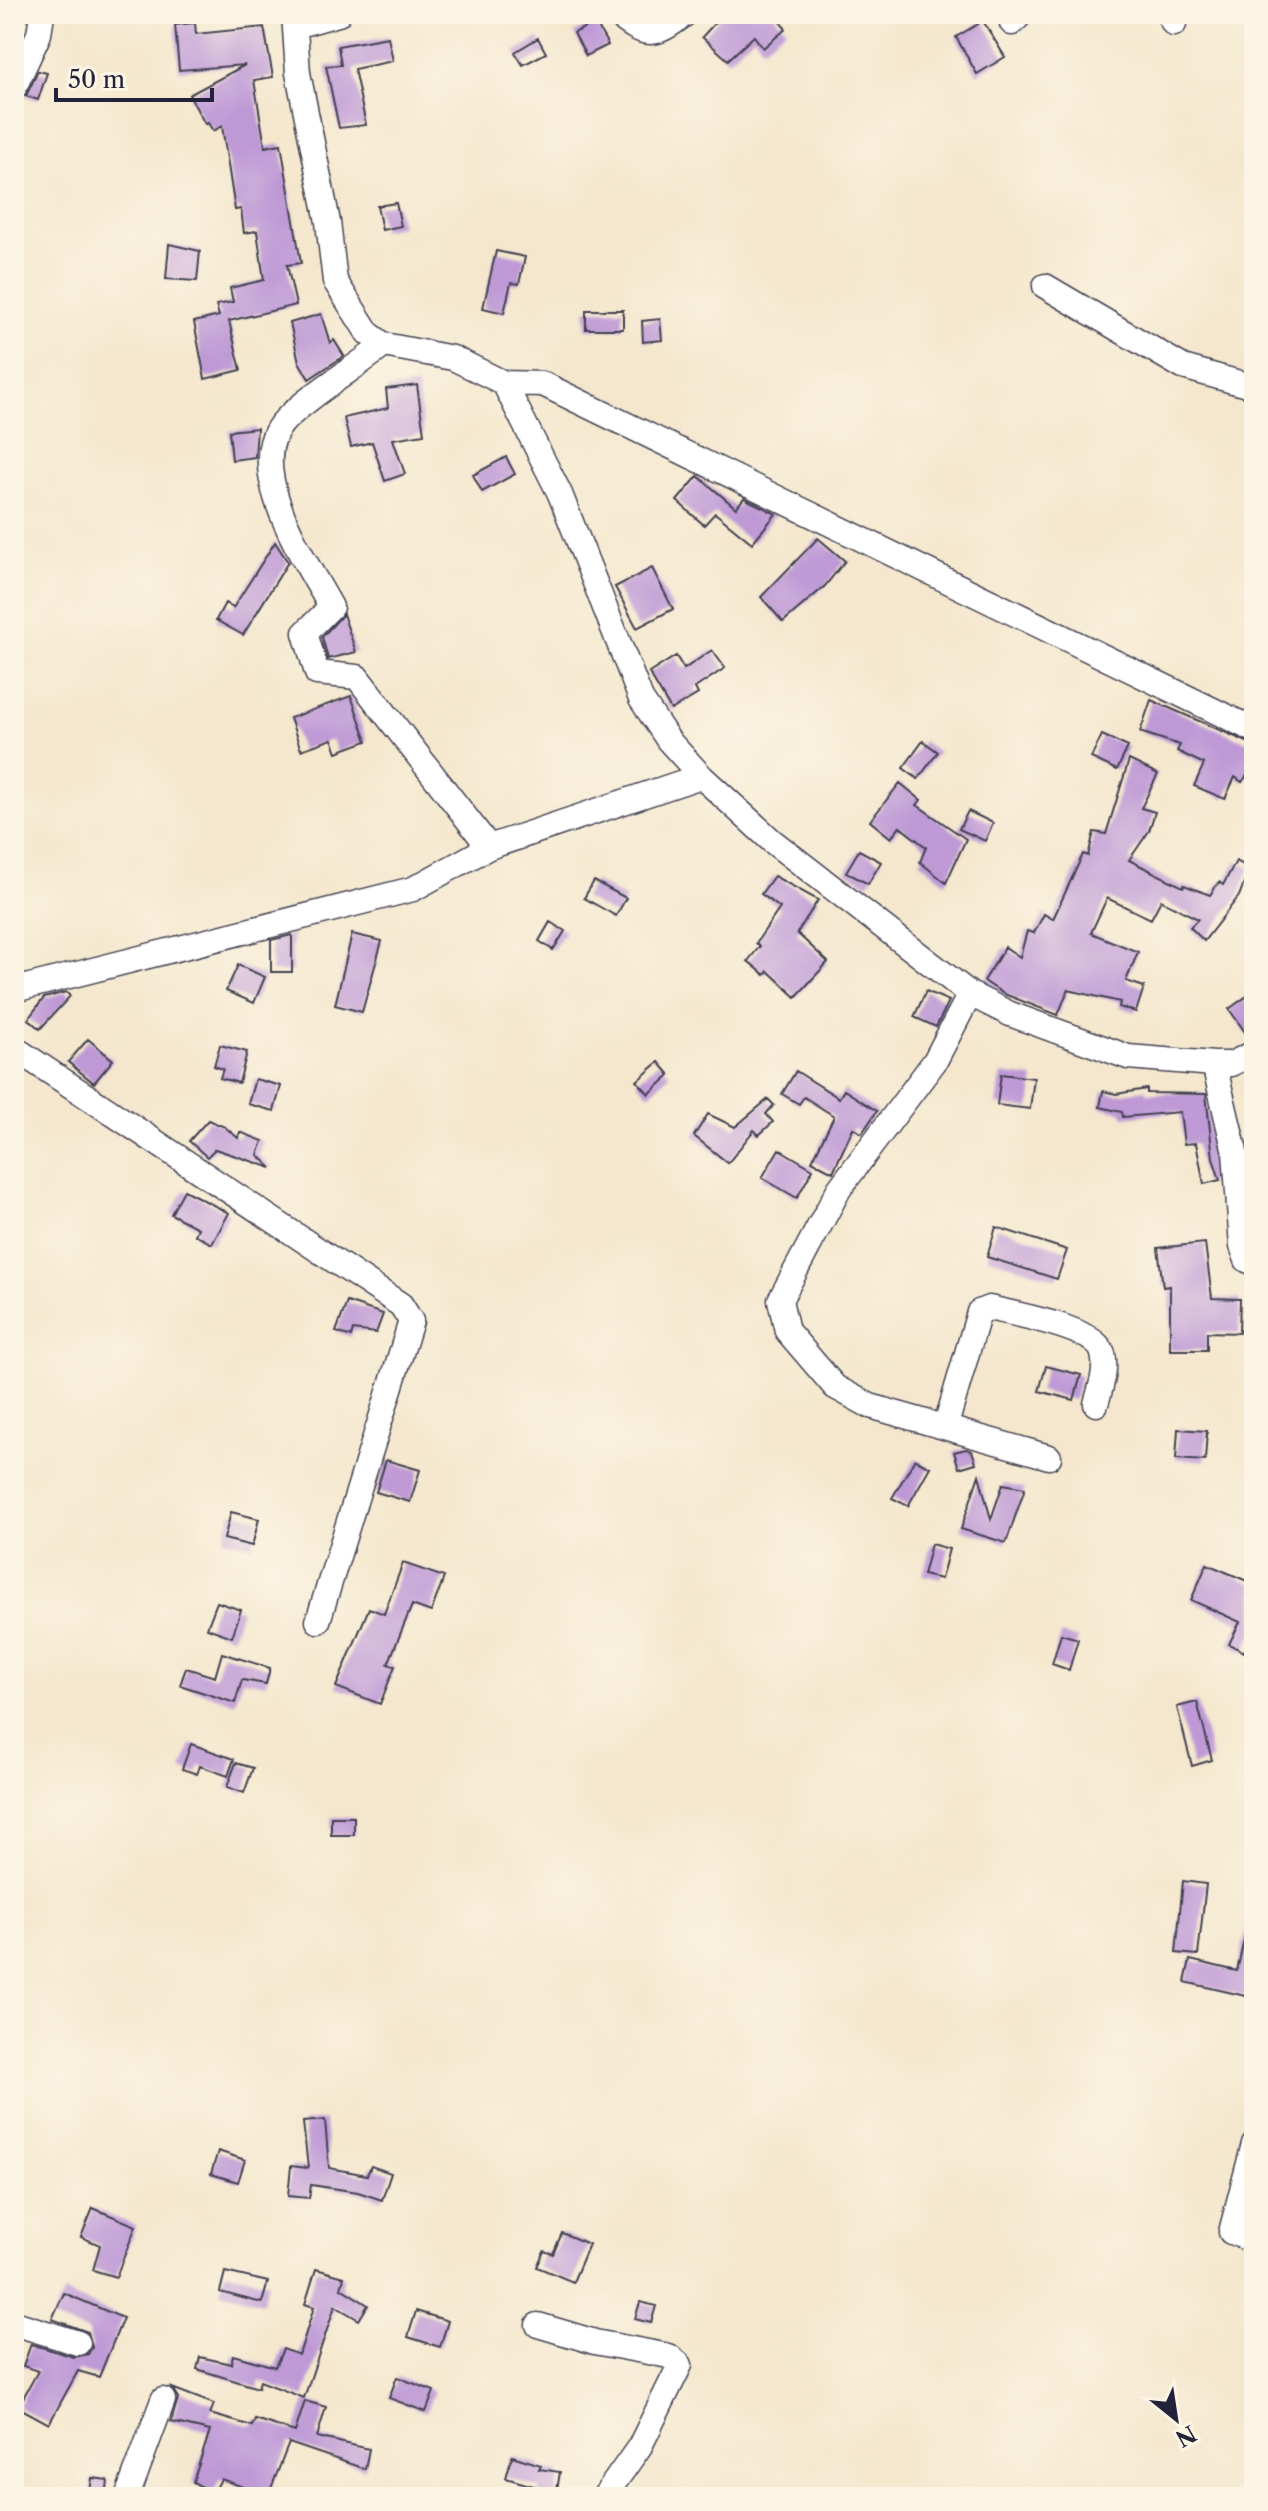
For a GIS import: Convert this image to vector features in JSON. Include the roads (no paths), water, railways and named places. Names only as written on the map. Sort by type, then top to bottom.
[{"type":"street","points":[[14,88],[39,34],[42,14]]},
{"type":"street","points":[[338,14],[295,20],[298,73],[328,222],[335,281],[368,333],[384,345],[453,358],[504,383],[543,384],[1254,730]]},
{"type":"street","points":[[616,14],[645,33],[661,32],[685,14]]},
{"type":"street","points":[[1045,286],[1183,367],[1254,387]]},
{"type":"street","points":[[384,345],[284,421],[272,441],[274,494],[331,607],[305,633],[317,673],[357,677],[489,847]]},
{"type":"street","points":[[504,383],[560,494],[641,699],[669,741],[701,776],[772,841],[970,994],[1010,1014],[1128,1057],[1231,1064],[1254,1053]]},
{"type":"street","points":[[14,990],[413,889],[489,847],[701,776]]},
{"type":"street","points":[[970,994],[935,1061],[839,1189],[780,1300],[787,1331],[835,1387],[870,1406],[946,1425],[1049,1457]]},
{"type":"street","points":[[14,1048],[401,1305],[411,1321],[318,1621]]},
{"type":"street","points":[[1214,1064],[1235,1152],[1242,1246],[1247,1260],[1254,1263]]},
{"type":"street","points":[[946,1425],[969,1337],[979,1312],[989,1308],[1068,1328],[1092,1339],[1103,1351],[1104,1372],[1096,1404]]},
{"type":"street","points":[[1254,2144],[1231,2232],[1254,2241]]},
{"type":"street","points":[[14,2323],[78,2343]]},
{"type":"street","points":[[538,2325],[595,2342],[669,2356],[680,2365],[640,2446],[604,2497]]},
{"type":"street","points":[[127,2497],[163,2400]]}]
